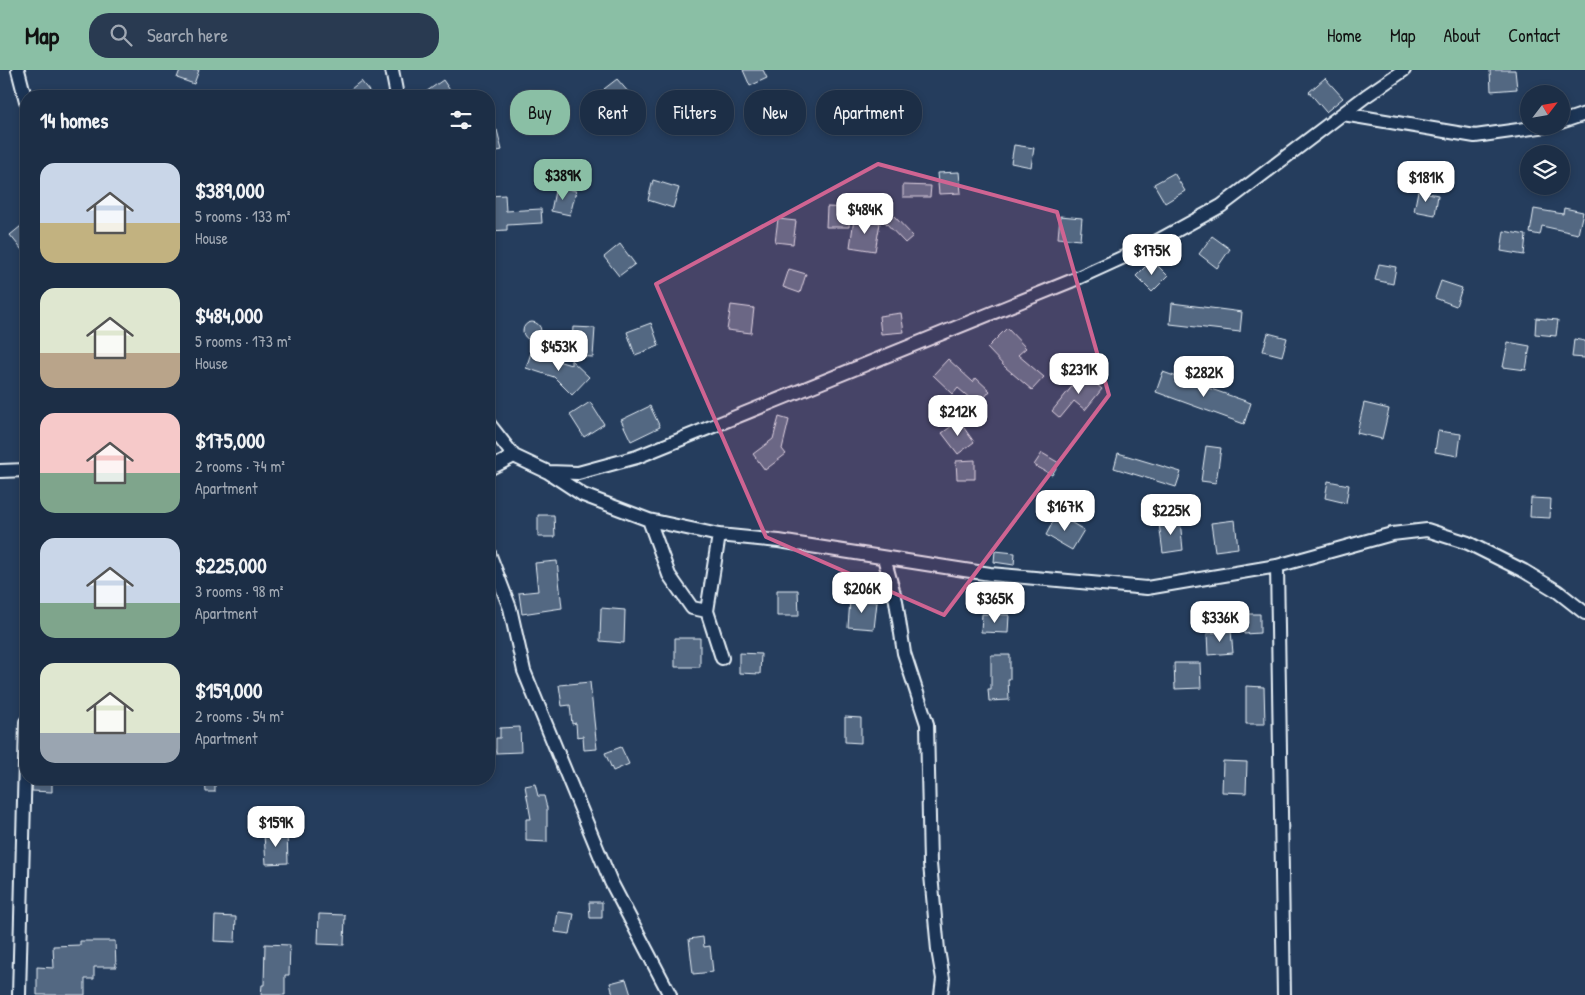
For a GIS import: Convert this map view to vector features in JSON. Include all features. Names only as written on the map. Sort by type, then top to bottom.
[{"type":"street","points":[[18,70],[23,90]]},
{"type":"street","points":[[392,70],[396,90]]},
{"type":"street","points":[[548,472],[578,473],[637,457],[1071,281],[1150,245],[1221,206],[1404,70]]},
{"type":"street","points":[[1343,114],[1475,136],[1520,130]]},
{"type":"street","points":[[1570,119],[1585,114]]},
{"type":"street","points":[[495,432],[514,456],[548,472],[583,495],[649,520],[719,536],[779,540],[990,574],[1147,588],[1276,566],[1392,534],[1427,530],[1468,543],[1524,571],[1557,591],[1585,612]]},
{"type":"street","points":[[495,467],[514,456]]},
{"type":"street","points":[[0,471],[20,470]]},
{"type":"street","points":[[649,520],[669,575],[692,608],[707,611]]},
{"type":"street","points":[[719,536],[707,611],[722,658]]},
{"type":"street","points":[[884,558],[896,601],[904,653],[928,724],[930,864],[938,950],[943,979],[941,995]]},
{"type":"street","points":[[1276,566],[1284,995]]},
{"type":"street","points":[[495,569],[510,608],[524,671],[531,689],[611,882],[670,995]]},
{"type":"street","points":[[19,995],[24,785]]},
{"type":"highlighted area","points":[[878,164],[1057,212],[1109,395],[944,615],[766,537],[656,284]]},
{"type":"building","points":[[180,70],[199,70],[194,84],[177,78]]},
{"type":"building","points":[[743,70],[763,70],[767,78],[750,86]]},
{"type":"building","points":[[1490,70],[1515,70],[1517,89],[1491,91]]},
{"type":"building","points":[[1325,78],[1343,98],[1326,112],[1309,92]]},
{"type":"building","points":[[617,79],[627,90],[605,90]]},
{"type":"building","points":[[443,80],[450,90],[429,90]]},
{"type":"building","points":[[361,81],[368,90],[351,90]]},
{"type":"building","points":[[497,130],[502,150],[495,152],[495,131]]},
{"type":"building","points":[[1014,145],[1034,148],[1031,167],[1011,163]]},
{"type":"building","points":[[959,172],[961,193],[939,194],[937,173]]},
{"type":"building","points":[[1174,173],[1185,191],[1165,203],[1154,184]]},
{"type":"building","points":[[653,180],[679,188],[673,208],[648,200]]},
{"type":"building","points":[[903,185],[931,186],[930,197],[903,197]]},
{"type":"building","points":[[556,186],[576,191],[570,215],[551,211]]},
{"type":"building","points":[[1418,191],[1438,195],[1435,215],[1414,211]]},
{"type":"building","points":[[505,195],[506,211],[541,209],[542,223],[507,225],[507,230],[495,231],[495,196]]},
{"type":"building","points":[[827,207],[850,208],[849,227],[826,227]]},
{"type":"building","points":[[1564,208],[1583,212],[1578,234],[1542,226],[1540,235],[1530,233],[1534,209],[1563,214]]},
{"type":"building","points":[[892,214],[913,236],[905,243],[884,221]]},
{"type":"building","points":[[1060,216],[1082,218],[1080,240],[1058,238]]},
{"type":"building","points":[[778,219],[796,221],[793,244],[775,242]]},
{"type":"building","points":[[854,219],[880,223],[875,251],[850,247]]},
{"type":"building","points":[[20,227],[20,248],[10,235]]},
{"type":"building","points":[[1504,231],[1526,235],[1524,255],[1501,251]]},
{"type":"building","points":[[1212,236],[1230,249],[1217,268],[1199,254]]},
{"type":"building","points":[[620,244],[635,264],[619,276],[604,257]]},
{"type":"building","points":[[1152,260],[1168,276],[1152,292],[1136,276]]},
{"type":"building","points":[[1379,264],[1396,267],[1393,284],[1375,280]]},
{"type":"building","points":[[789,269],[806,274],[800,293],[783,287]]},
{"type":"building","points":[[1441,281],[1462,288],[1456,306],[1435,298]]},
{"type":"building","points":[[1172,303],[1242,312],[1240,332],[1170,324]]},
{"type":"building","points":[[731,305],[754,308],[751,333],[727,330]]},
{"type":"building","points":[[901,313],[904,332],[881,334],[879,316]]},
{"type":"building","points":[[1536,318],[1558,320],[1556,336],[1535,334]]},
{"type":"building","points":[[528,322],[536,322],[541,327],[539,338],[528,340],[523,335],[523,327]]},
{"type":"building","points":[[651,323],[659,346],[635,355],[627,332]]},
{"type":"building","points":[[573,327],[595,328],[593,357],[571,356]]},
{"type":"building","points":[[1007,328],[1026,348],[1018,355],[1044,377],[1032,390],[1005,367],[987,348]]},
{"type":"building","points":[[1268,333],[1287,338],[1282,356],[1263,351]]},
{"type":"building","points":[[1574,339],[1585,341],[1585,358],[1572,357]]},
{"type":"building","points":[[1508,342],[1530,346],[1526,370],[1503,367]]},
{"type":"building","points":[[531,353],[571,365],[571,360],[589,377],[572,395],[554,377],[526,368]]},
{"type":"building","points":[[948,359],[973,382],[976,378],[990,391],[978,405],[958,388],[953,394],[933,375]]},
{"type":"building","points":[[1163,372],[1251,403],[1244,424],[1156,392]]},
{"type":"building","points":[[1083,373],[1102,389],[1085,410],[1074,401],[1060,418],[1052,411]]},
{"type":"building","points":[[590,402],[604,424],[584,437],[570,415]]},
{"type":"building","points":[[1364,403],[1389,409],[1382,439],[1357,433]]},
{"type":"building","points":[[650,406],[660,427],[631,441],[621,420]]},
{"type":"building","points":[[779,417],[789,420],[782,449],[786,454],[765,470],[753,454],[773,439]]},
{"type":"building","points":[[959,421],[974,442],[958,454],[942,433]]},
{"type":"building","points":[[1438,431],[1461,434],[1458,456],[1435,452]]},
{"type":"building","points":[[1206,446],[1221,448],[1216,483],[1201,481]]},
{"type":"building","points":[[1042,453],[1059,463],[1052,475],[1034,465]]},
{"type":"building","points":[[1118,453],[1181,472],[1176,487],[1114,468]]},
{"type":"building","points":[[975,460],[975,479],[957,479],[956,461]]},
{"type":"building","points":[[1328,481],[1349,485],[1346,503],[1325,498]]},
{"type":"building","points":[[1531,498],[1551,499],[1550,518],[1530,517]]},
{"type":"building","points":[[1057,514],[1084,530],[1072,550],[1046,535]]},
{"type":"building","points":[[538,515],[554,515],[555,537],[538,537]]},
{"type":"building","points":[[1180,520],[1183,550],[1163,553],[1159,523]]},
{"type":"building","points":[[1235,520],[1238,548],[1215,551],[1211,523]]},
{"type":"building","points":[[995,551],[1015,553],[1014,565],[994,562]]},
{"type":"building","points":[[557,561],[562,608],[522,614],[519,593],[538,591],[535,563]]},
{"type":"building","points":[[777,590],[798,590],[799,616],[777,616]]},
{"type":"building","points":[[850,600],[877,602],[874,629],[848,627]]},
{"type":"building","points":[[601,608],[625,610],[624,643],[600,641]]},
{"type":"building","points":[[982,614],[1009,615],[1008,633],[981,632]]},
{"type":"building","points":[[1244,614],[1260,614],[1260,633],[1244,634]]},
{"type":"building","points":[[1231,631],[1233,653],[1208,655],[1207,633]]},
{"type":"building","points":[[675,638],[700,638],[700,667],[675,667]]},
{"type":"building","points":[[739,653],[761,654],[760,674],[739,673]]},
{"type":"building","points":[[991,655],[1010,655],[1009,700],[989,701],[988,689],[991,689]]},
{"type":"building","points":[[1174,663],[1200,663],[1201,688],[1175,689]]},
{"type":"building","points":[[590,682],[597,749],[584,750],[583,736],[577,737],[576,723],[572,724],[570,705],[562,706],[559,685]]},
{"type":"building","points":[[1246,686],[1264,687],[1265,724],[1246,724]]},
{"type":"building","points":[[845,717],[861,718],[861,743],[845,742]]},
{"type":"building","points":[[520,727],[521,752],[496,753],[496,738],[500,738],[500,728]]},
{"type":"building","points":[[621,747],[629,764],[613,771],[605,753]]},
{"type":"building","points":[[1223,761],[1247,762],[1246,793],[1222,792]]},
{"type":"building","points":[[535,784],[538,796],[544,796],[547,808],[547,842],[526,841],[526,819],[531,819],[525,786]]},
{"type":"building","points":[[33,785],[52,785],[52,792],[32,791]]},
{"type":"building","points":[[205,785],[215,785],[215,792],[206,792]]},
{"type":"building","points":[[287,832],[288,863],[266,864],[264,834]]},
{"type":"building","points":[[589,902],[602,902],[602,918],[590,918]]},
{"type":"building","points":[[558,912],[574,914],[570,934],[555,932]]},
{"type":"building","points":[[319,914],[345,915],[344,945],[318,944]]},
{"type":"building","points":[[215,916],[236,917],[235,942],[214,941]]},
{"type":"building","points":[[703,937],[704,947],[710,946],[713,972],[693,974],[689,939]]},
{"type":"building","points":[[80,941],[115,941],[116,967],[94,967],[94,979],[85,979],[85,995],[37,995],[37,967],[54,968],[53,946],[80,945]]},
{"type":"building","points":[[265,944],[290,945],[289,975],[285,975],[285,995],[261,995],[262,985],[264,985]]},
{"type":"building","points":[[626,979],[631,995],[613,995],[610,983]]}]
